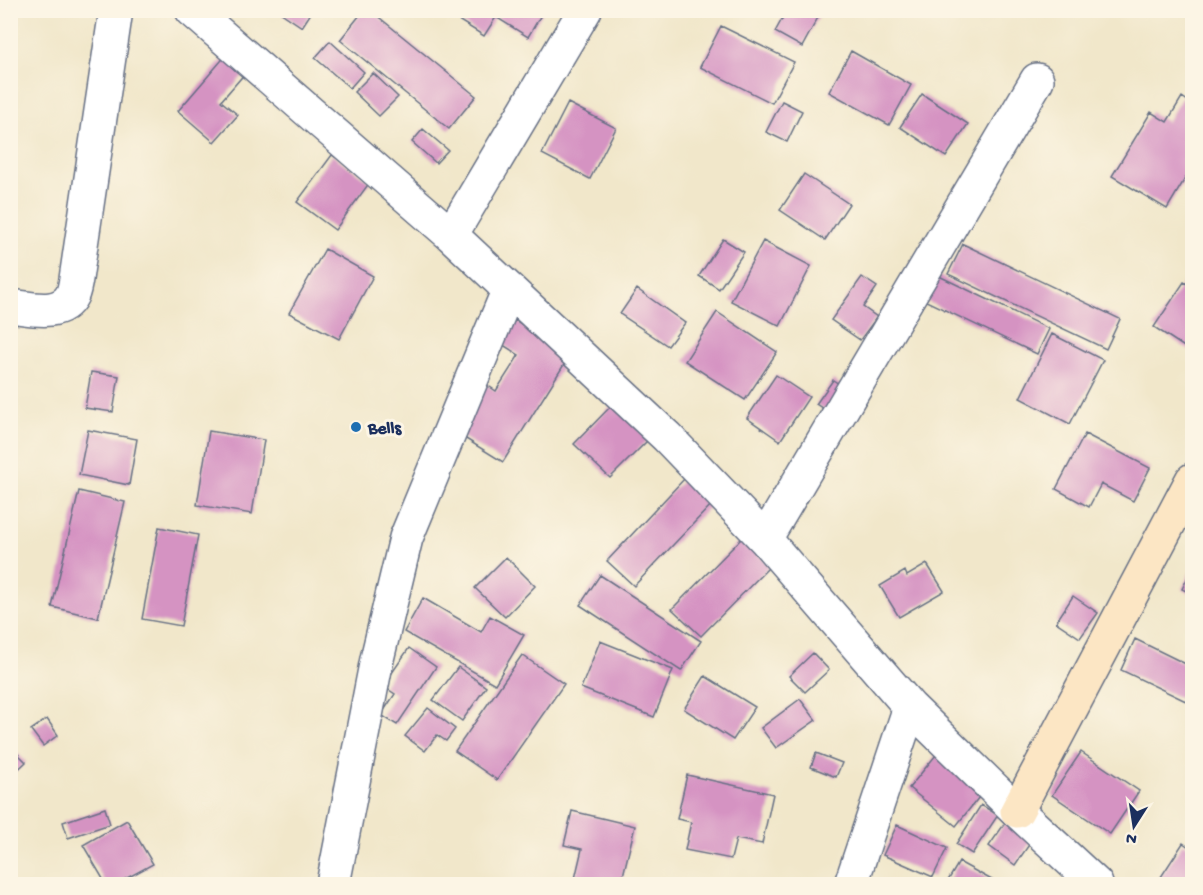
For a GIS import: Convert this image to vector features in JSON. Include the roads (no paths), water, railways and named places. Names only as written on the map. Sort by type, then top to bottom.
[{"type":"street","points":[[10,306],[52,309],[64,304],[72,295],[116,10]]},
{"type":"street","points":[[192,10],[451,236],[667,438],[765,539],[910,707],[1017,812],[1096,885]]},
{"type":"street","points":[[451,236],[585,10]]},
{"type":"street","points":[[765,539],[1037,81]]},
{"type":"street","points":[[333,885],[377,658],[406,538],[509,289]]},
{"type":"street","points":[[1017,812],[1192,480]]},
{"type":"street","points":[[850,885],[910,707]]},
{"type":"place","name":"Bells","points":[[356,427]]}]
